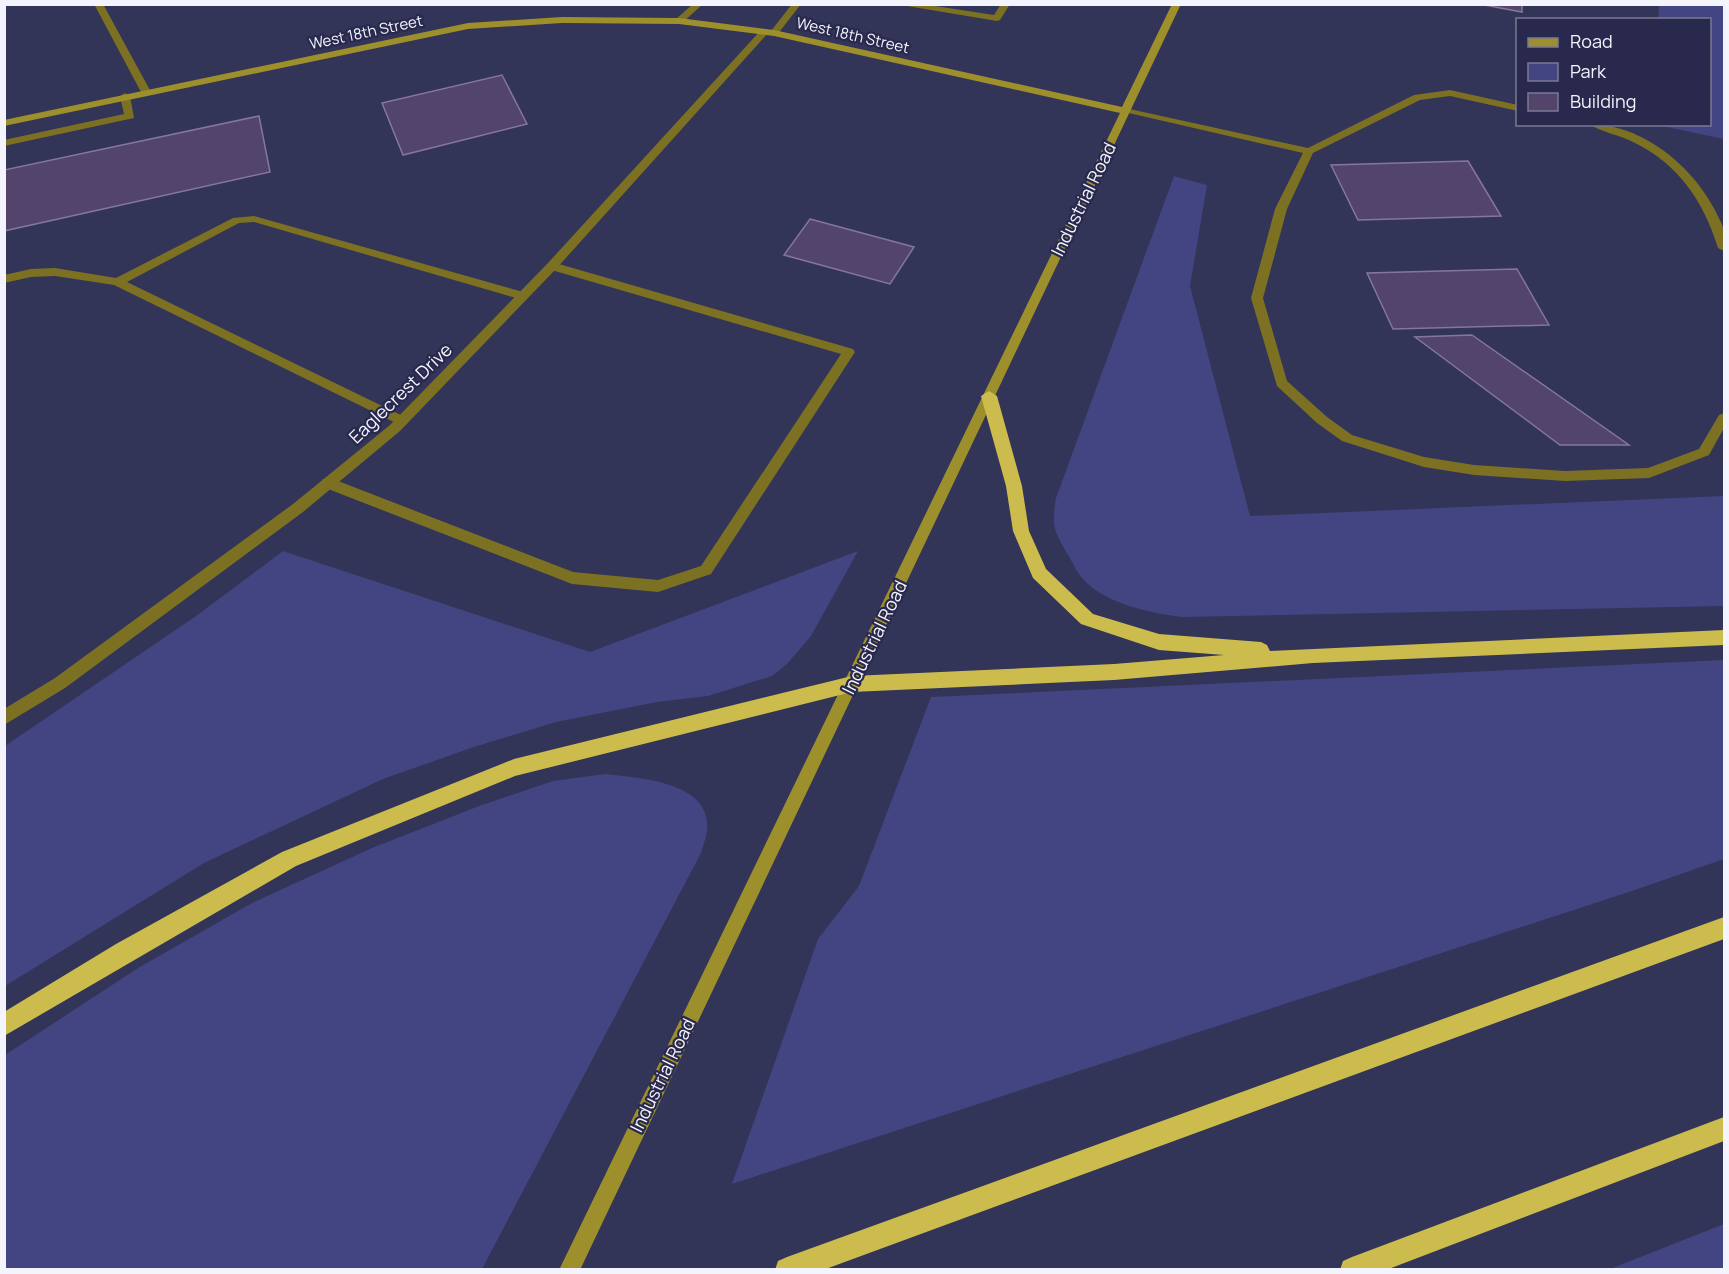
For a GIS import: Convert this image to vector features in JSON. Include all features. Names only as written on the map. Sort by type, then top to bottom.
[{"type":"highway","points":[[989,396],[1014,486],[1022,531],[1039,573],[1087,619],[1159,642],[1314,655]]},
{"type":"highway","points":[[4,1025],[124,952],[289,859],[514,768],[852,684],[1114,672],[1314,655],[1725,638]]},
{"type":"highway","points":[[787,1269],[1725,928]]},
{"type":"highway","points":[[1352,1269],[1725,1129]]},
{"type":"street","points":[[98,4],[146,92]]},
{"type":"street","points":[[679,21],[699,4]]},
{"type":"street","name":"Eaglecrest Drive","points":[[4,718],[60,683],[328,483],[402,421],[552,266],[796,4]]},
{"type":"street","points":[[899,4],[997,18],[1006,4]]},
{"type":"street","name":"Industrial Road","points":[[569,1269],[1177,4]]},
{"type":"street","name":"West 18th Street","points":[[4,123],[468,26],[562,20],[679,21],[769,32],[1125,111]]},
{"type":"street","points":[[1516,108],[1450,93],[1418,97],[1309,151],[1281,209],[1257,298],[1281,383],[1322,420],[1347,438],[1424,462],[1474,470],[1565,476],[1649,472],[1704,452],[1725,418]]},
{"type":"street","points":[[4,143],[130,116],[125,96]]},
{"type":"street","points":[[1125,111],[1309,151]]},
{"type":"street","points":[[1600,126],[1647,143],[1691,179],[1709,209],[1725,248]]},
{"type":"street","points":[[117,282],[237,220],[254,219],[523,296]]},
{"type":"street","points":[[328,483],[572,578],[658,586],[706,570],[849,352],[552,266]]},
{"type":"street","points":[[4,279],[31,273],[55,272],[117,282],[402,421]]},
{"type":"green space","points":[[1659,5],[1724,5],[1724,139],[1662,126],[1711,126],[1711,18],[1658,18]]},
{"type":"green space","points":[[1174,176],[1207,185],[1190,286],[1250,516],[1724,496],[1724,606],[1182,617],[1129,606],[1092,588],[1079,574],[1057,534],[1054,522],[1056,498]]},
{"type":"green space","points":[[283,551],[590,652],[858,551],[811,636],[787,664],[772,676],[708,696],[657,702],[556,722],[474,747],[383,779],[204,863],[5,986],[5,746],[196,616]]},
{"type":"green space","points":[[1724,660],[1724,859],[732,1184],[818,939],[859,886],[931,697]]},
{"type":"green space","points":[[605,774],[671,785],[686,792],[698,802],[706,814],[706,836],[701,853],[482,1269],[5,1269],[5,1055],[138,968],[252,903],[372,848],[479,806],[553,781]]},
{"type":"green space","points":[[1724,1224],[1724,1269],[1610,1269]]},
{"type":"building","points":[[1479,4],[1522,4],[1522,12]]},
{"type":"building","points":[[502,75],[527,124],[403,155],[382,103]]},
{"type":"building","points":[[259,116],[270,172],[4,231],[4,170]]},
{"type":"building","points":[[1468,161],[1501,216],[1358,220],[1331,165]]},
{"type":"building","points":[[810,219],[914,247],[890,284],[784,255]]},
{"type":"building","points":[[1517,269],[1549,325],[1393,329],[1367,273]]},
{"type":"building","points":[[1472,335],[1629,445],[1560,445],[1415,337]]}]
